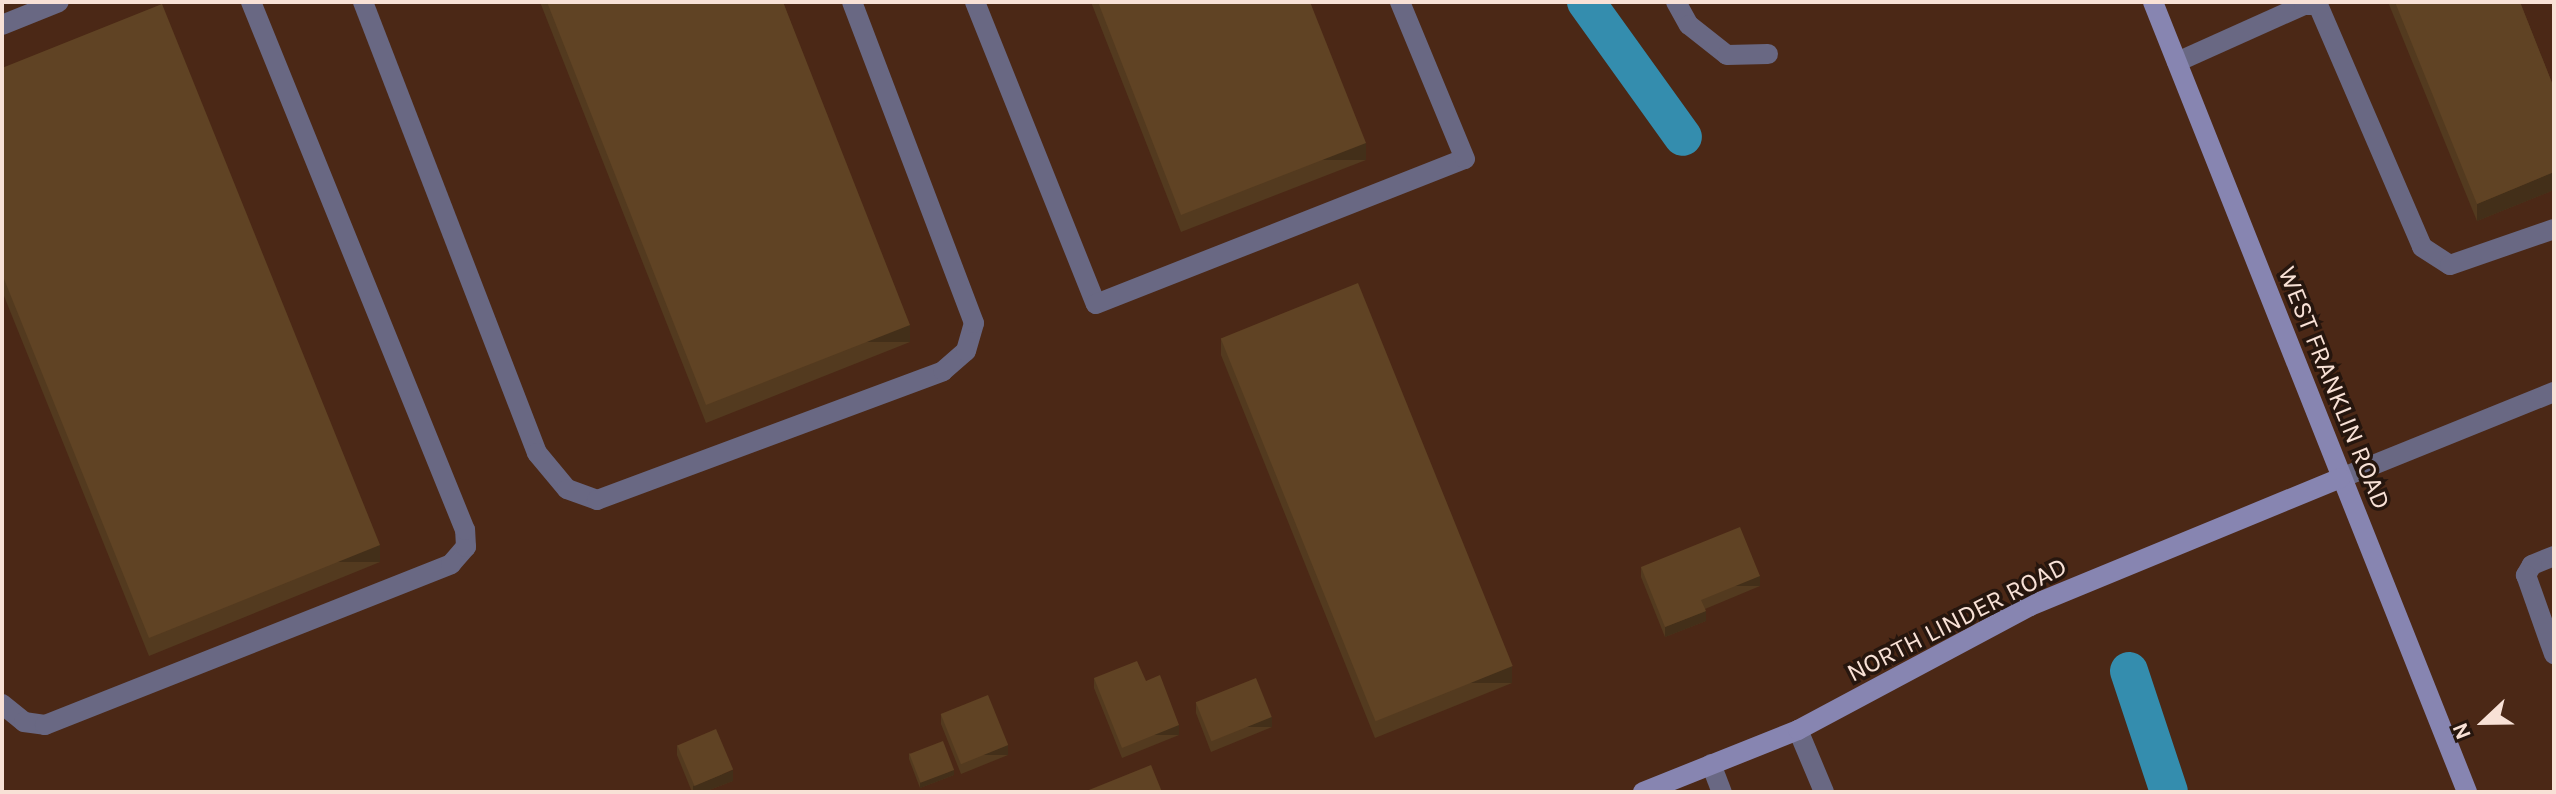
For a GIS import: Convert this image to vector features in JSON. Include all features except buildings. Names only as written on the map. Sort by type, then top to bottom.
[{"type":"main road","name":"WEST FRANKLIN ROAD","points":[[2153,2],[2467,792]]},
{"type":"main road","name":"NORTH LINDER ROAD","points":[[1643,792],[1798,730],[2030,606],[2341,478]]},
{"type":"street","points":[[2,25],[59,2]]},
{"type":"street","points":[[2,704],[24,722],[45,725],[451,564],[466,547],[465,530],[251,2]]},
{"type":"street","points":[[363,2],[537,453],[567,489],[597,500],[943,371],[966,351],[974,323],[852,2]]},
{"type":"street","points":[[975,2],[1096,304],[1465,159],[1400,2]]},
{"type":"street","points":[[1676,2],[1689,25],[1727,55],[1768,54]]},
{"type":"street","points":[[2177,62],[2304,5],[2321,4],[2422,247],[2450,265],[2554,229]]},
{"type":"street","points":[[2341,478],[2554,392]]},
{"type":"street","points":[[2554,556],[2532,565],[2526,575],[2554,654]]},
{"type":"street","points":[[1798,730],[1824,792]]},
{"type":"street","points":[[1711,764],[1722,792]]},
{"type":"waterway","points":[[1586,2],[1683,137]]},
{"type":"waterway","points":[[2129,671],[2169,792]]}]
